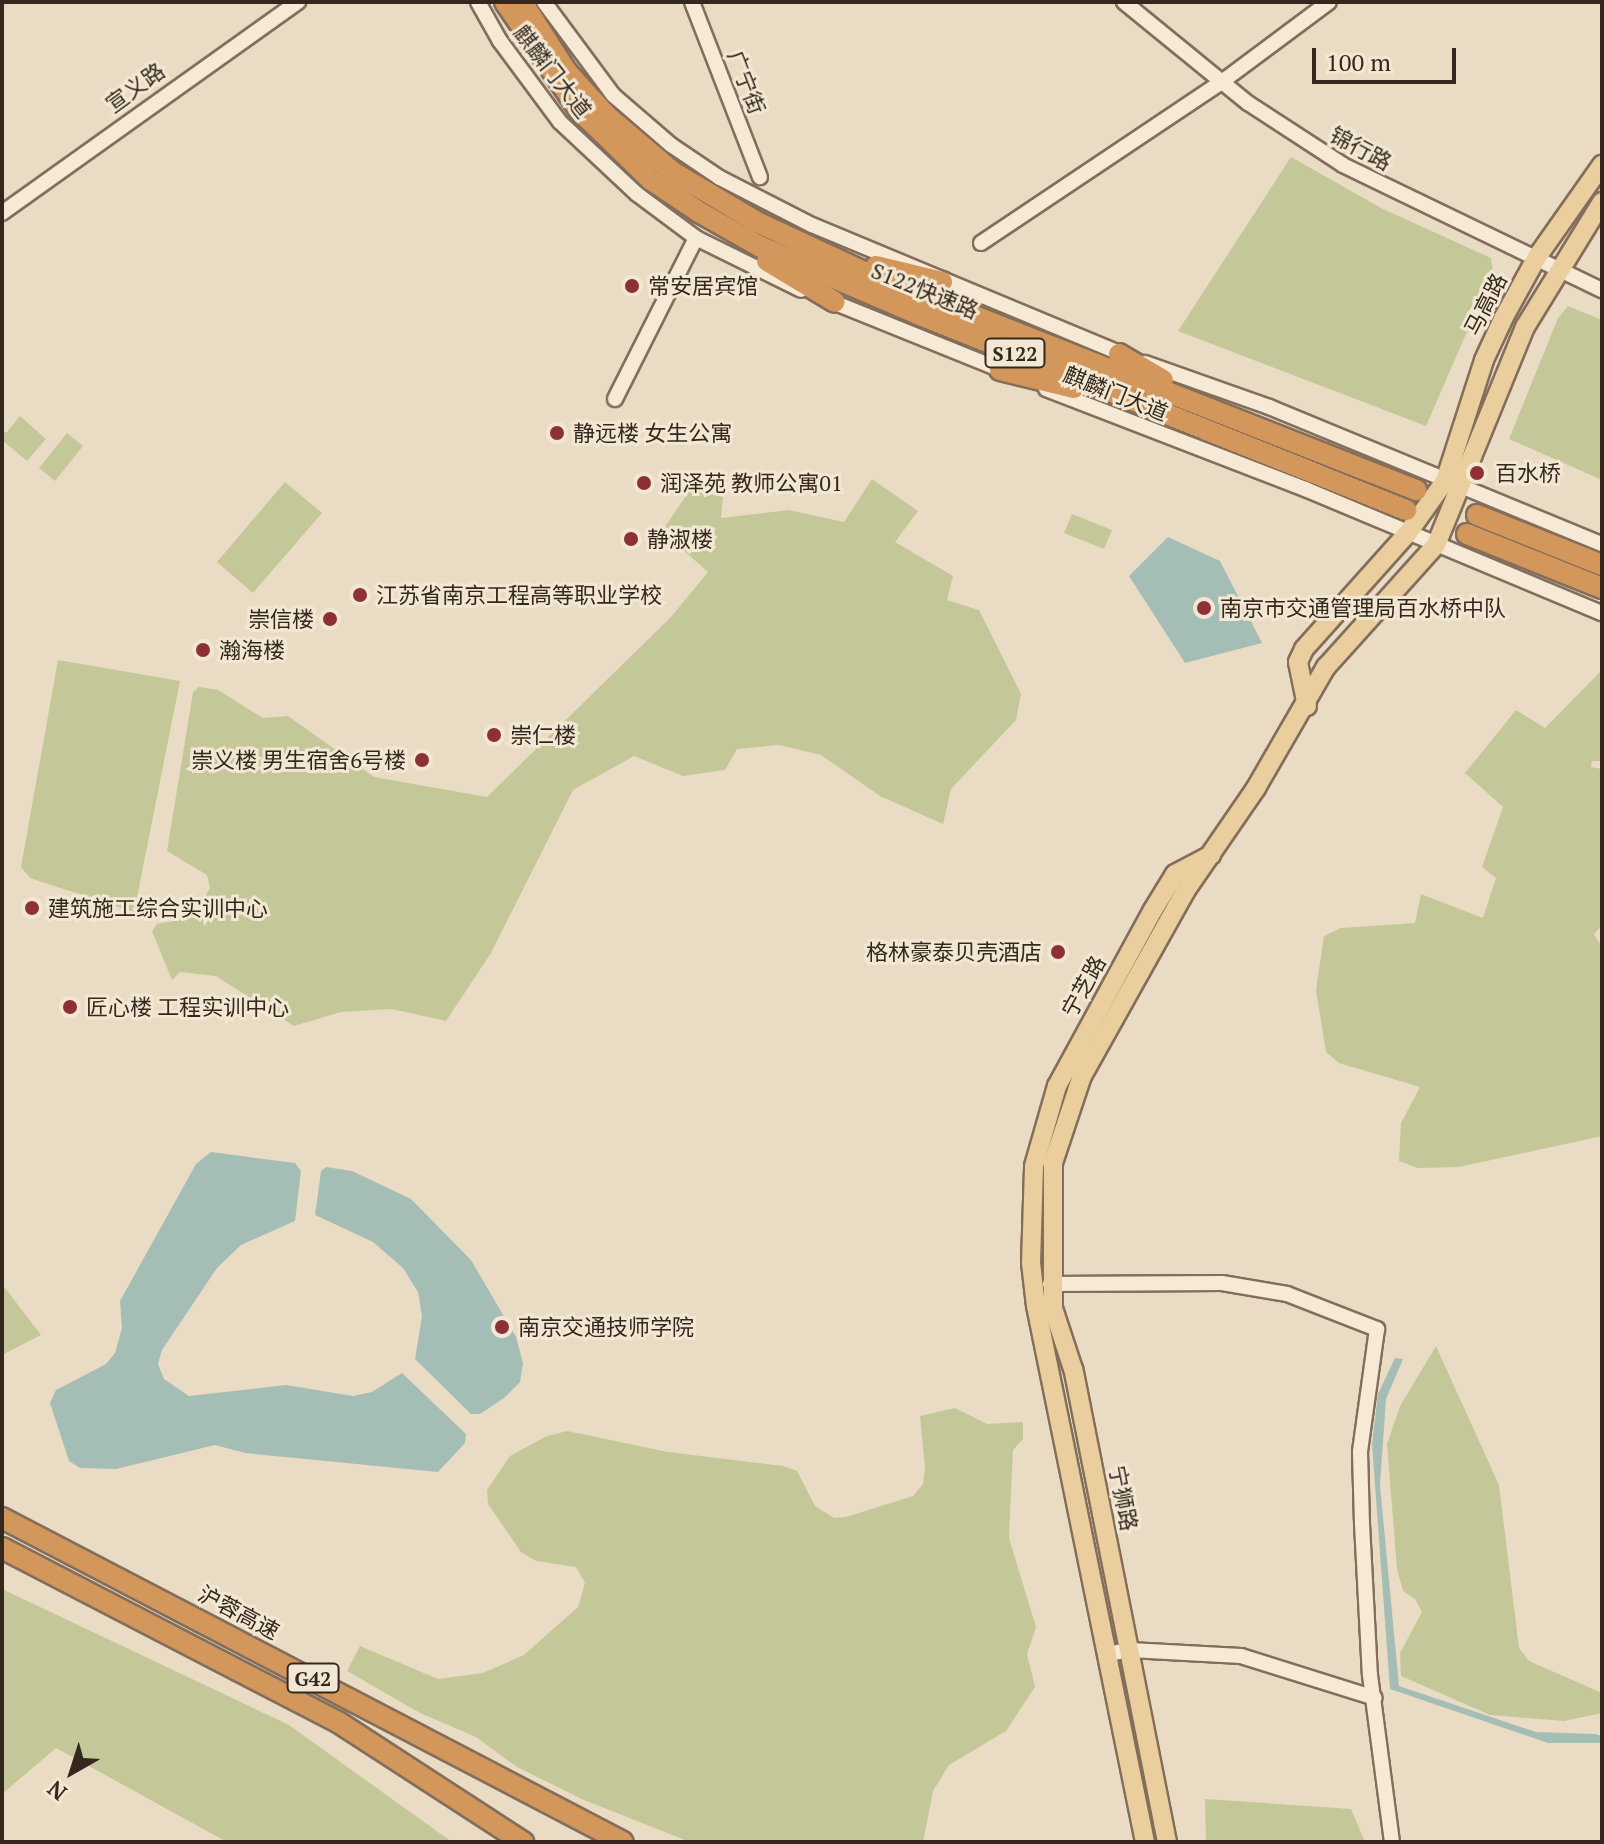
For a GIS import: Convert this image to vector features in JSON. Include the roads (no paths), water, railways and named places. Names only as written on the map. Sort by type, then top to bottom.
[{"type":"highway","name":"S122快速路","points":[[505,2],[580,111],[651,180],[699,212],[787,258],[1135,403],[1406,510]]},
{"type":"highway","name":"S122快速路","points":[[522,2],[586,95],[647,153],[709,195],[816,251],[1416,490]]},
{"type":"highway","points":[[699,212],[835,302]]},
{"type":"highway","points":[[816,251],[942,282]]},
{"type":"highway","points":[[1119,354],[1226,415]]},
{"type":"highway","points":[[1000,370],[1135,403]]},
{"type":"highway","points":[[1477,515],[1602,565]]},
{"type":"highway","points":[[1467,534],[1602,588]]},
{"type":"highway","name":"沪蓉高速","points":[[2,1518],[623,1842]]},
{"type":"highway","name":"G42","points":[[2,1548],[338,1722],[523,1842]]},
{"type":"main road","name":"马高路","points":[[1453,484],[1484,360],[1537,257],[1602,165]]},
{"type":"main road","name":"马高路","points":[[1453,484],[1507,366],[1557,268],[1602,202]]},
{"type":"main road","points":[[1307,706],[1298,662],[1304,649],[1453,484]]},
{"type":"main road","name":"宁芝路","points":[[1043,1165],[1057,1086],[1153,910],[1175,874],[1211,855],[1307,706],[1326,667],[1436,545],[1453,484]]},
{"type":"main road","name":"宁狮路","points":[[1043,1165],[1050,1284],[1061,1345],[1073,1369],[1167,1842]]},
{"type":"main road","name":"宁狮路","points":[[1043,1165],[1031,1263],[1036,1306],[1145,1842]]},
{"type":"street","name":"宣义路","points":[[2,213],[298,2]]},
{"type":"street","name":"麒麟门大道","points":[[478,2],[507,51],[560,122],[637,194],[696,238],[751,268],[1602,613]]},
{"type":"street","name":"麒麟门大道","points":[[544,2],[613,95],[671,145],[764,203],[942,282],[1119,354],[1269,407],[1602,544]]},
{"type":"street","name":"广宁街","points":[[692,2],[760,177]]},
{"type":"street","name":"锦行路","points":[[1124,2],[1223,81],[1343,165],[1602,290]]},
{"type":"street","points":[[981,243],[1223,81],[1329,2]]},
{"type":"street","points":[[615,399],[696,238]]},
{"type":"street","points":[[1050,1284],[1222,1283],[1287,1294],[1377,1329],[1360,1452],[1375,1698],[1392,1842]]},
{"type":"street","points":[[1107,1654],[1130,1650],[1241,1656],[1375,1698]]},
{"type":"water","points":[[1168,537],[1220,561],[1262,643],[1185,663],[1129,576]]},
{"type":"water","points":[[211,1152],[295,1163],[301,1171],[295,1221],[241,1245],[217,1268],[162,1350],[158,1364],[164,1379],[189,1396],[286,1385],[353,1396],[372,1392],[402,1373],[466,1434],[465,1443],[438,1472],[245,1453],[215,1445],[116,1469],[80,1468],[69,1461],[50,1403],[56,1390],[106,1364],[115,1353],[122,1328],[120,1301],[196,1164]]},
{"type":"water","points":[[326,1167],[352,1171],[411,1199],[471,1260],[516,1337],[523,1363],[520,1382],[504,1398],[480,1414],[471,1414],[415,1359],[422,1316],[418,1292],[403,1268],[373,1242],[315,1215],[321,1171]]},
{"type":"water","points":[[1395,1358],[1403,1359],[1386,1399],[1380,1485],[1399,1686],[1536,1732],[1595,1734],[1602,1736],[1602,1743],[1548,1743],[1390,1689],[1372,1444],[1378,1394]]},
{"type":"tunnel","points":[[1417,491],[1477,515]]},
{"type":"place","name":"常安居宾馆","points":[[632,286]]},
{"type":"place","name":"静远楼 女生公寓","points":[[557,433]]},
{"type":"place","name":"百水桥","points":[[1477,473]]},
{"type":"place","name":"润泽苑 教师公寓01","points":[[644,483]]},
{"type":"place","name":"静淑楼","points":[[631,539]]},
{"type":"place","name":"江苏省南京工程高等职业学校","points":[[360,595]]},
{"type":"place","name":"南京市交通管理局百水桥中队","points":[[1204,608]]},
{"type":"place","name":"崇信楼","points":[[330,619]]},
{"type":"place","name":"瀚海楼","points":[[203,650]]},
{"type":"place","name":"崇仁楼","points":[[494,735]]},
{"type":"place","name":"崇义楼 男生宿舍6号楼","points":[[422,760]]},
{"type":"place","name":"建筑施工综合实训中心","points":[[32,908]]},
{"type":"place","name":"格林豪泰贝壳酒店","points":[[1058,952]]},
{"type":"place","name":"匠心楼 工程实训中心","points":[[70,1007]]},
{"type":"place","name":"南京交通技师学院","points":[[502,1327]]}]
